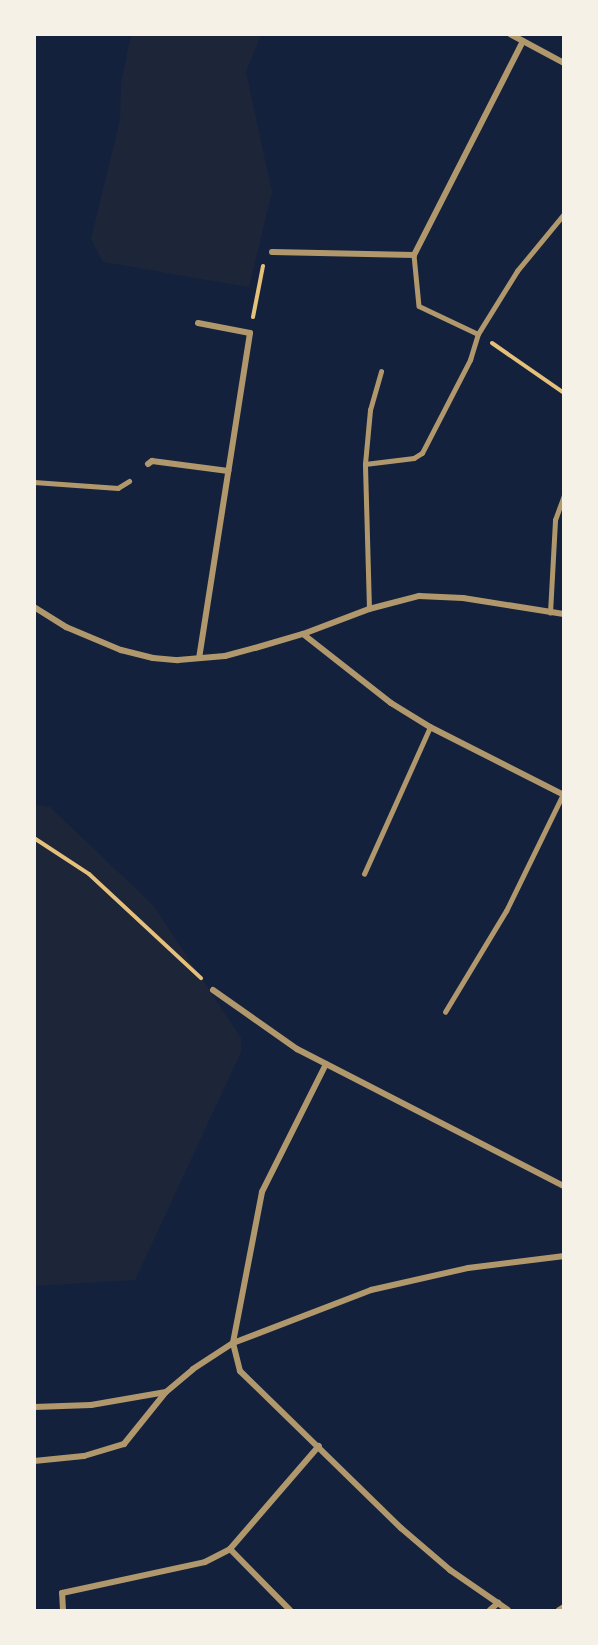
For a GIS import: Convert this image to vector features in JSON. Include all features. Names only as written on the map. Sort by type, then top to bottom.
[{"type":"street","points":[[510,34],[564,63]]},
{"type":"street","points":[[272,252],[414,255],[523,41]]},
{"type":"street","points":[[198,323],[250,333],[199,658]]},
{"type":"street","points":[[148,464],[152,461],[228,471]]},
{"type":"street","points":[[34,607],[66,627],[121,650],[153,658],[225,656],[303,634],[369,609],[419,596],[463,598],[564,614]]},
{"type":"street","points":[[303,634],[391,703],[430,727],[563,794]]},
{"type":"street","points":[[213,990],[297,1049],[564,1186]]},
{"type":"street","points":[[326,1064],[262,1192],[233,1343],[240,1371],[401,1528],[450,1570],[508,1611]]},
{"type":"street","points":[[34,1461],[84,1456],[124,1444],[166,1392],[194,1369],[233,1343],[372,1290],[468,1268],[564,1256]]},
{"type":"street","points":[[34,1407],[91,1405],[166,1392]]},
{"type":"street","points":[[63,1611],[62,1593],[205,1562],[230,1549],[319,1446]]},
{"type":"street","points":[[230,1549],[290,1611]]},
{"type":"street","points":[[490,1611],[498,1603]]},
{"type":"street","points":[[559,1611],[564,1607]]},
{"type":"lane","points":[[365,464],[414,458],[422,453],[470,360],[478,334],[517,271],[564,214]]},
{"type":"lane","points":[[414,255],[419,306],[478,334]]},
{"type":"lane","points":[[369,609],[365,464],[370,410],[381,372]]},
{"type":"lane","points":[[34,482],[118,488],[129,481]]},
{"type":"lane","points":[[550,613],[555,520],[564,495]]},
{"type":"lane","points":[[364,874],[430,727]]},
{"type":"lane","points":[[445,1012],[506,911],[563,794]]},
{"type":"path","points":[[250,333],[266,253],[272,252]]},
{"type":"path","points":[[478,334],[564,393]]},
{"type":"path","points":[[34,838],[89,874],[180,956],[213,990]]},
{"type":"shaded area","points":[[131,35],[261,35],[246,72],[272,192],[249,287],[103,262],[91,239],[120,120],[121,83]]},
{"type":"shaded area","points":[[34,804],[50,807],[153,905],[241,1038],[241,1052],[135,1280],[35,1286]]}]
